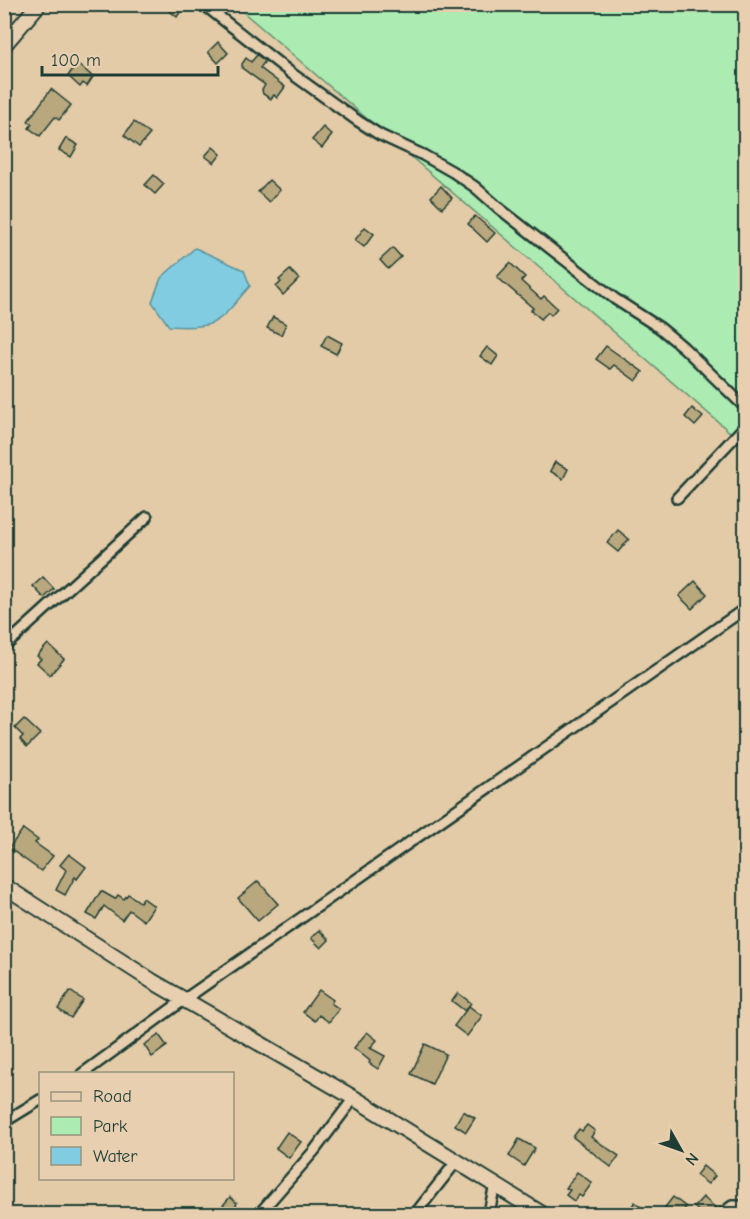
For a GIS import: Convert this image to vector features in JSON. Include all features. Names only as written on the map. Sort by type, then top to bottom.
[{"type":"street","points":[[4,45],[39,4]]},
{"type":"street","points":[[203,4],[291,74],[349,115],[380,135],[453,172],[475,187],[615,299],[660,328],[746,408]]},
{"type":"street","points":[[677,498],[746,425]]},
{"type":"street","points":[[4,647],[147,517]]},
{"type":"street","points":[[85,1072],[185,999],[746,608]]},
{"type":"street","points":[[4,886],[152,981],[354,1098],[542,1215]]},
{"type":"street","points":[[259,1215],[314,1151],[354,1098]]},
{"type":"street","points":[[4,1122],[39,1101]]},
{"type":"street","points":[[415,1215],[456,1162]]},
{"type":"street","points":[[491,1215],[490,1208],[495,1184]]},
{"type":"street","points":[[722,1215],[732,1206],[746,1206]]},
{"type":"green space","points":[[235,5],[745,5],[745,445]]},
{"type":"water","points":[[195,248],[244,270],[250,286],[217,321],[198,326],[169,326],[152,302],[161,278]]},
{"type":"building","points":[[161,4],[178,4],[183,8],[177,17]]},
{"type":"building","points":[[218,42],[228,53],[218,63],[208,52]]},
{"type":"building","points":[[257,55],[265,61],[260,68],[285,87],[277,98],[274,95],[271,99],[263,94],[262,90],[265,85],[242,68],[246,58],[251,62]]},
{"type":"building","points":[[77,63],[93,77],[87,86],[83,83],[80,87],[68,76]]},
{"type":"building","points":[[51,89],[71,105],[59,120],[55,117],[40,136],[29,128],[32,124],[28,121]]},
{"type":"building","points":[[134,122],[150,134],[139,147],[124,135]]},
{"type":"building","points":[[323,127],[332,135],[322,148],[312,140]]},
{"type":"building","points":[[66,138],[78,145],[71,157],[59,150]]},
{"type":"building","points":[[213,147],[221,154],[214,163],[205,156]]},
{"type":"building","points":[[154,175],[164,184],[155,194],[145,185]]},
{"type":"building","points":[[269,180],[280,190],[269,202],[258,192]]},
{"type":"building","points":[[441,186],[452,198],[442,208],[431,197]]},
{"type":"building","points":[[475,216],[495,233],[487,242],[468,224]]},
{"type":"building","points":[[365,227],[374,234],[364,247],[355,240]]},
{"type":"building","points":[[393,248],[401,257],[388,269],[380,260]]},
{"type":"building","points":[[510,263],[525,277],[521,281],[541,299],[544,296],[557,308],[551,315],[548,312],[541,319],[531,310],[533,308],[497,277]]},
{"type":"building","points":[[290,270],[299,279],[283,295],[276,287],[281,282],[279,280]]},
{"type":"building","points":[[273,317],[286,324],[281,335],[267,328]]},
{"type":"building","points":[[327,335],[342,343],[336,354],[321,346]]},
{"type":"building","points":[[606,346],[643,372],[636,381],[614,365],[610,369],[596,359]]},
{"type":"building","points":[[487,347],[498,356],[492,365],[480,356]]},
{"type":"building","points":[[692,408],[703,417],[695,426],[685,417]]},
{"type":"building","points":[[555,462],[568,469],[563,479],[550,471]]},
{"type":"building","points":[[618,530],[629,539],[618,552],[607,543]]},
{"type":"building","points":[[43,577],[54,589],[44,598],[33,586]]},
{"type":"building","points":[[695,581],[707,594],[692,609],[679,596]]},
{"type":"building","points":[[48,644],[64,659],[50,675],[37,663],[41,659],[37,656]]},
{"type":"building","points":[[24,719],[40,734],[27,747],[20,739],[23,736],[15,728]]},
{"type":"building","points":[[23,829],[38,840],[35,843],[53,856],[41,871],[9,848]]},
{"type":"building","points":[[69,854],[86,867],[77,879],[75,877],[65,895],[56,890],[66,870],[60,865]]},
{"type":"building","points":[[258,881],[278,904],[258,921],[238,898]]},
{"type":"building","points":[[101,891],[115,899],[118,895],[124,899],[128,894],[140,902],[143,898],[154,906],[144,921],[129,910],[122,920],[104,906],[96,919],[87,914]]},
{"type":"building","points":[[319,930],[329,940],[321,948],[311,938]]},
{"type":"building","points":[[319,990],[333,1000],[331,1003],[339,1009],[329,1022],[319,1015],[315,1021],[303,1012]]},
{"type":"building","points":[[70,991],[83,1000],[71,1018],[58,1009]]},
{"type":"building","points":[[458,993],[471,1003],[465,1011],[452,1001]]},
{"type":"building","points":[[469,1006],[482,1016],[467,1036],[454,1026]]},
{"type":"building","points":[[367,1032],[377,1040],[370,1048],[385,1056],[378,1069],[354,1048]]},
{"type":"building","points":[[159,1035],[167,1046],[152,1057],[144,1045]]},
{"type":"building","points":[[425,1044],[446,1054],[432,1084],[411,1074]]},
{"type":"building","points":[[463,1111],[475,1118],[466,1132],[455,1125]]},
{"type":"building","points":[[587,1125],[595,1131],[591,1137],[619,1156],[611,1167],[573,1137],[579,1129],[582,1131]]},
{"type":"building","points":[[287,1132],[301,1142],[289,1158],[276,1148]]},
{"type":"building","points":[[519,1139],[535,1148],[524,1166],[509,1156]]},
{"type":"building","points":[[703,1166],[715,1176],[708,1184],[696,1175]]},
{"type":"building","points":[[577,1172],[592,1183],[582,1197],[579,1195],[574,1201],[566,1195],[570,1190],[566,1188]]},
{"type":"building","points":[[230,1197],[247,1215],[225,1215],[219,1210]]},
{"type":"building","points":[[673,1197],[686,1207],[681,1215],[659,1215]]},
{"type":"building","points":[[703,1197],[716,1208],[710,1215],[703,1215],[694,1207]]},
{"type":"building","points":[[635,1202],[650,1215],[625,1215]]}]
